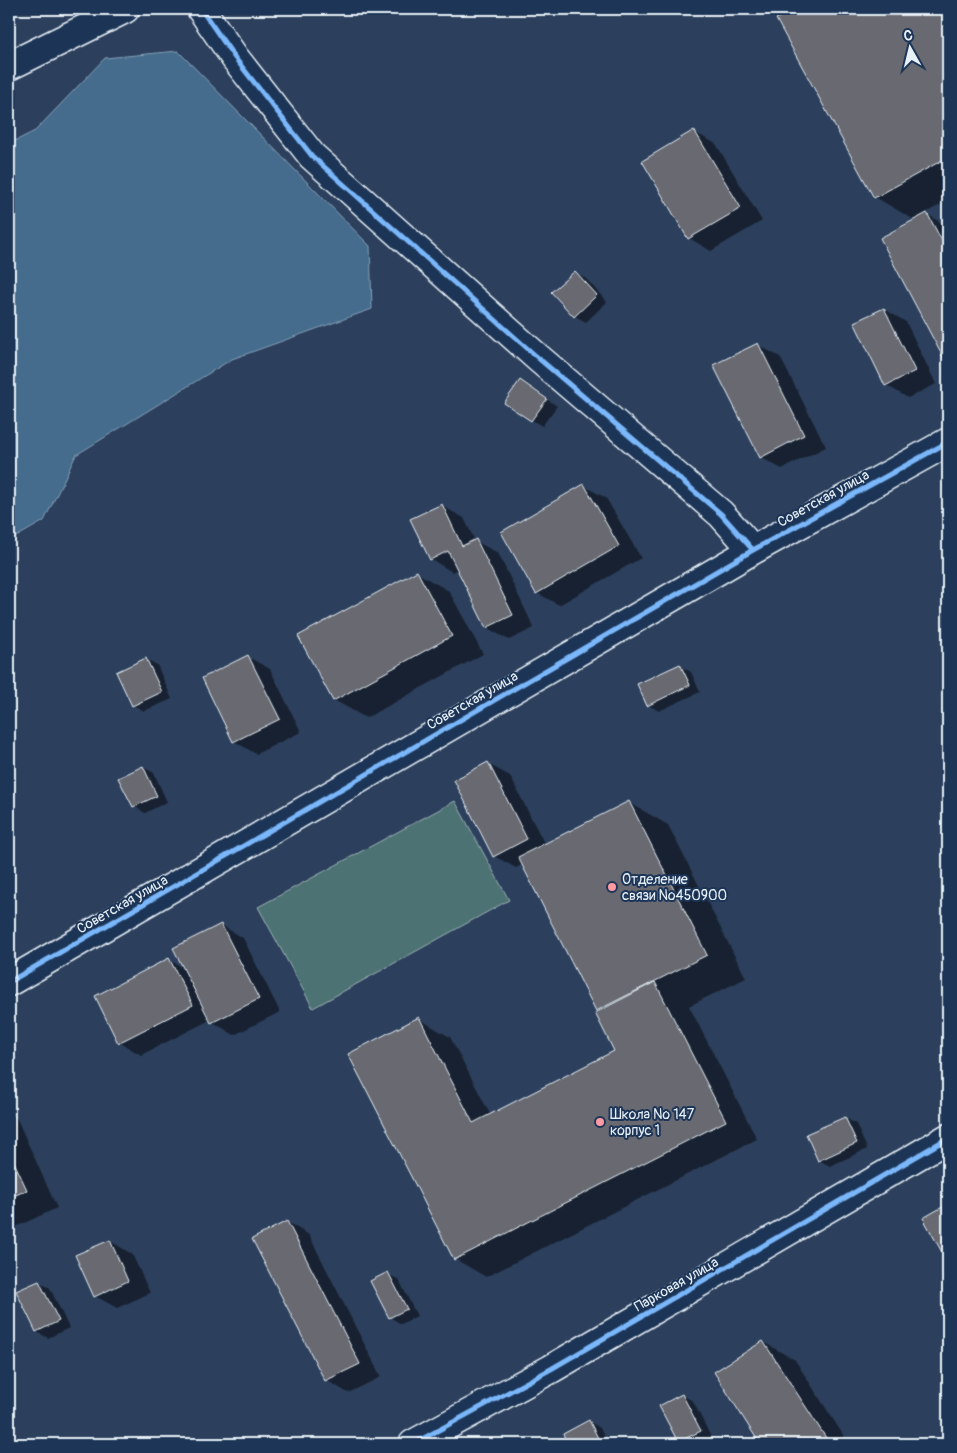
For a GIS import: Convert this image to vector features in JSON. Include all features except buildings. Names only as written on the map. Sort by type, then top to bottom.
[{"type":"street","points":[[9,66],[125,9]]},
{"type":"street","points":[[201,9],[235,58],[312,156],[537,357],[721,514],[753,550]]},
{"type":"street","name":"Советская улица","points":[[9,982],[753,550],[948,442]]},
{"type":"street","name":"Парковая улица","points":[[413,1444],[551,1369],[948,1138]]},
{"type":"green space","points":[[455,801],[509,900],[313,1008],[258,907]]},
{"type":"water","points":[[178,51],[370,246],[372,309],[232,359],[76,455],[44,521],[9,541],[9,144],[35,131],[105,58]]},
{"type":"cycle path","points":[[201,9],[235,58],[312,156],[537,357],[721,514],[753,550]]},
{"type":"cycle path","points":[[9,982],[753,550],[948,442]]},
{"type":"cycle path","points":[[413,1444],[551,1369],[948,1138]]},
{"type":"place","name":"Отделение связи №450900","points":[[612,887]]},
{"type":"place","name":"Школа № 147 корпус 1","points":[[600,1122]]}]
